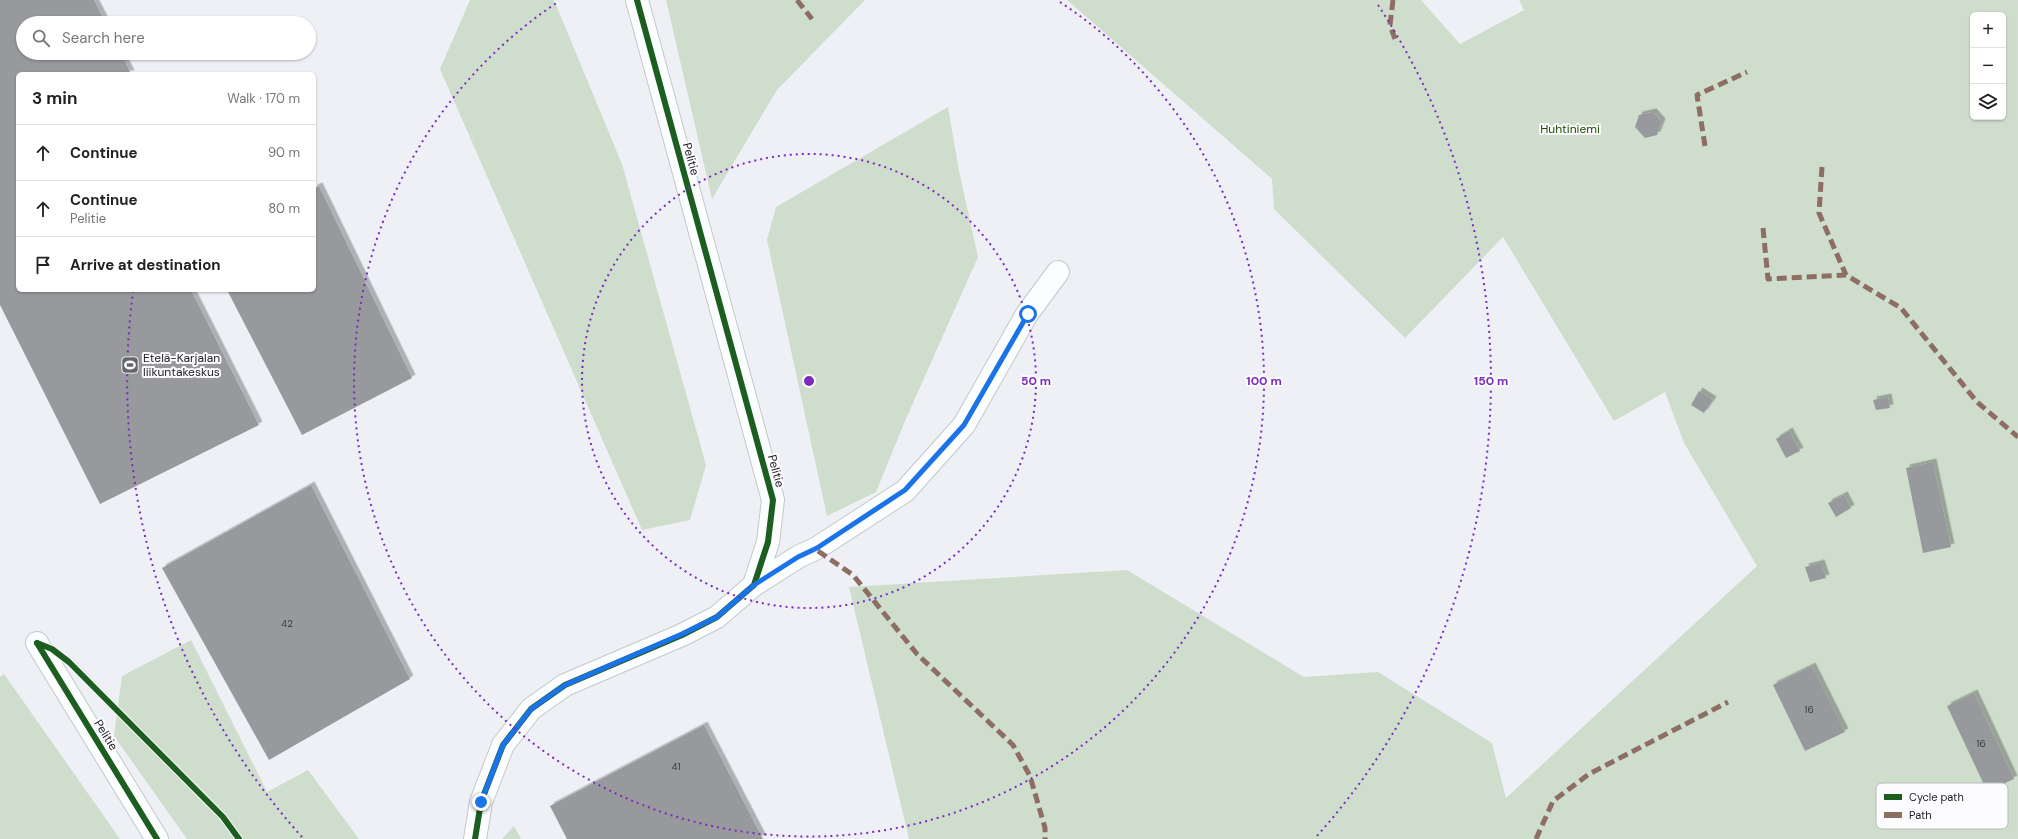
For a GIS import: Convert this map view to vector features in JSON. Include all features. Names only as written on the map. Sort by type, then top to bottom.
[{"type":"street","name":"Pelitie","points":[[637,0],[773,500],[768,542],[754,585]]},
{"type":"street","points":[[475,839],[481,802],[503,745],[531,709],[565,685],[682,634],[717,617],[754,585],[798,557],[817,548],[905,490],[964,425],[1028,314],[1058,272]]},
{"type":"street","name":"Pelitie","points":[[37,643],[157,839]]},
{"type":"green space","points":[[470,0],[554,0],[622,164],[706,465],[690,520],[642,530],[440,69]]},
{"type":"green space","points":[[666,0],[865,0],[777,90],[712,199]]},
{"type":"green space","name":"Huhtiniemi","points":[[1067,0],[1421,0],[1460,44],[1524,10],[1519,0],[2018,0],[2018,839],[909,839],[849,587],[1127,570],[1304,677],[1378,672],[1492,743],[1506,798],[1757,566],[1684,443],[1665,392],[1614,421],[1503,237],[1405,338],[1274,209],[1272,179]]},
{"type":"green space","points":[[948,107],[959,171],[978,257],[905,421],[876,492],[827,516],[767,240],[776,207]]},
{"type":"green space","points":[[191,640],[267,792],[308,770],[359,839],[187,839],[114,736],[122,676]]},
{"type":"green space","points":[[4,674],[120,839],[0,839],[0,677]]},
{"type":"green space","points":[[514,826],[521,839],[502,839]]},
{"type":"building","name":"Etelä-Karjalan liikuntakeskus","points":[[0,0],[94,0],[102,16],[16,16],[16,60],[124,60],[130,72],[16,72],[16,292],[192,292],[259,425],[100,504],[0,305]]},
{"type":"building","points":[[1653,112],[1662,122],[1657,135],[1645,138],[1635,127],[1639,115]]},
{"type":"building","points":[[319,186],[412,378],[302,435],[228,292],[316,292],[316,187]]},
{"type":"building","points":[[1699,391],[1713,400],[1704,413],[1691,405]]},
{"type":"building","points":[[1888,397],[1890,408],[1876,410],[1873,400]]},
{"type":"building","points":[[1789,431],[1800,451],[1786,458],[1776,439]]},
{"type":"building","points":[[1933,462],[1951,547],[1923,553],[1906,468]]},
{"type":"building","points":[[311,485],[410,679],[269,760],[162,568]]},
{"type":"building","points":[[1844,495],[1851,508],[1836,517],[1828,503]]},
{"type":"building","points":[[1821,563],[1826,578],[1810,582],[1805,567]]},
{"type":"building","points":[[1812,666],[1845,732],[1805,751],[1773,685]]},
{"type":"building","points":[[1974,693],[2014,779],[2005,783],[1983,783],[1947,706]]},
{"type":"building","points":[[704,725],[763,839],[567,839],[550,806]]},
{"type":"marked path","points":[[797,0],[812,19]]},
{"type":"marked path","points":[[1393,0],[1390,25],[1395,39]]},
{"type":"marked path","points":[[1705,146],[1697,95],[1747,72]]},
{"type":"marked path","points":[[1822,167],[1819,213],[1846,275]]},
{"type":"marked path","points":[[1763,228],[1768,279],[1846,275],[1901,308],[1977,402],[2018,437]]},
{"type":"marked path","points":[[818,551],[853,575],[917,654],[1013,745],[1030,776],[1045,828],[1045,839]]},
{"type":"marked path","points":[[1536,839],[1553,801],[1589,774],[1728,702]]},
{"type":"cycle path","points":[[475,839],[481,802],[503,745],[531,709],[565,685],[682,635],[717,617],[754,585],[768,542],[773,500],[637,0]]},
{"type":"cycle path","points":[[37,643],[52,649],[69,662],[223,817],[239,839]]},
{"type":"cycle path","points":[[37,643],[157,839]]},
{"type":"place","name":"Etelä-Karjalan liikuntakeskus","points":[[130,365]]},
{"type":"route","points":[[481,802],[503,745],[531,709],[565,685],[682,634],[717,617],[754,585],[798,557],[817,548],[905,490],[964,425],[1028,314]]}]
